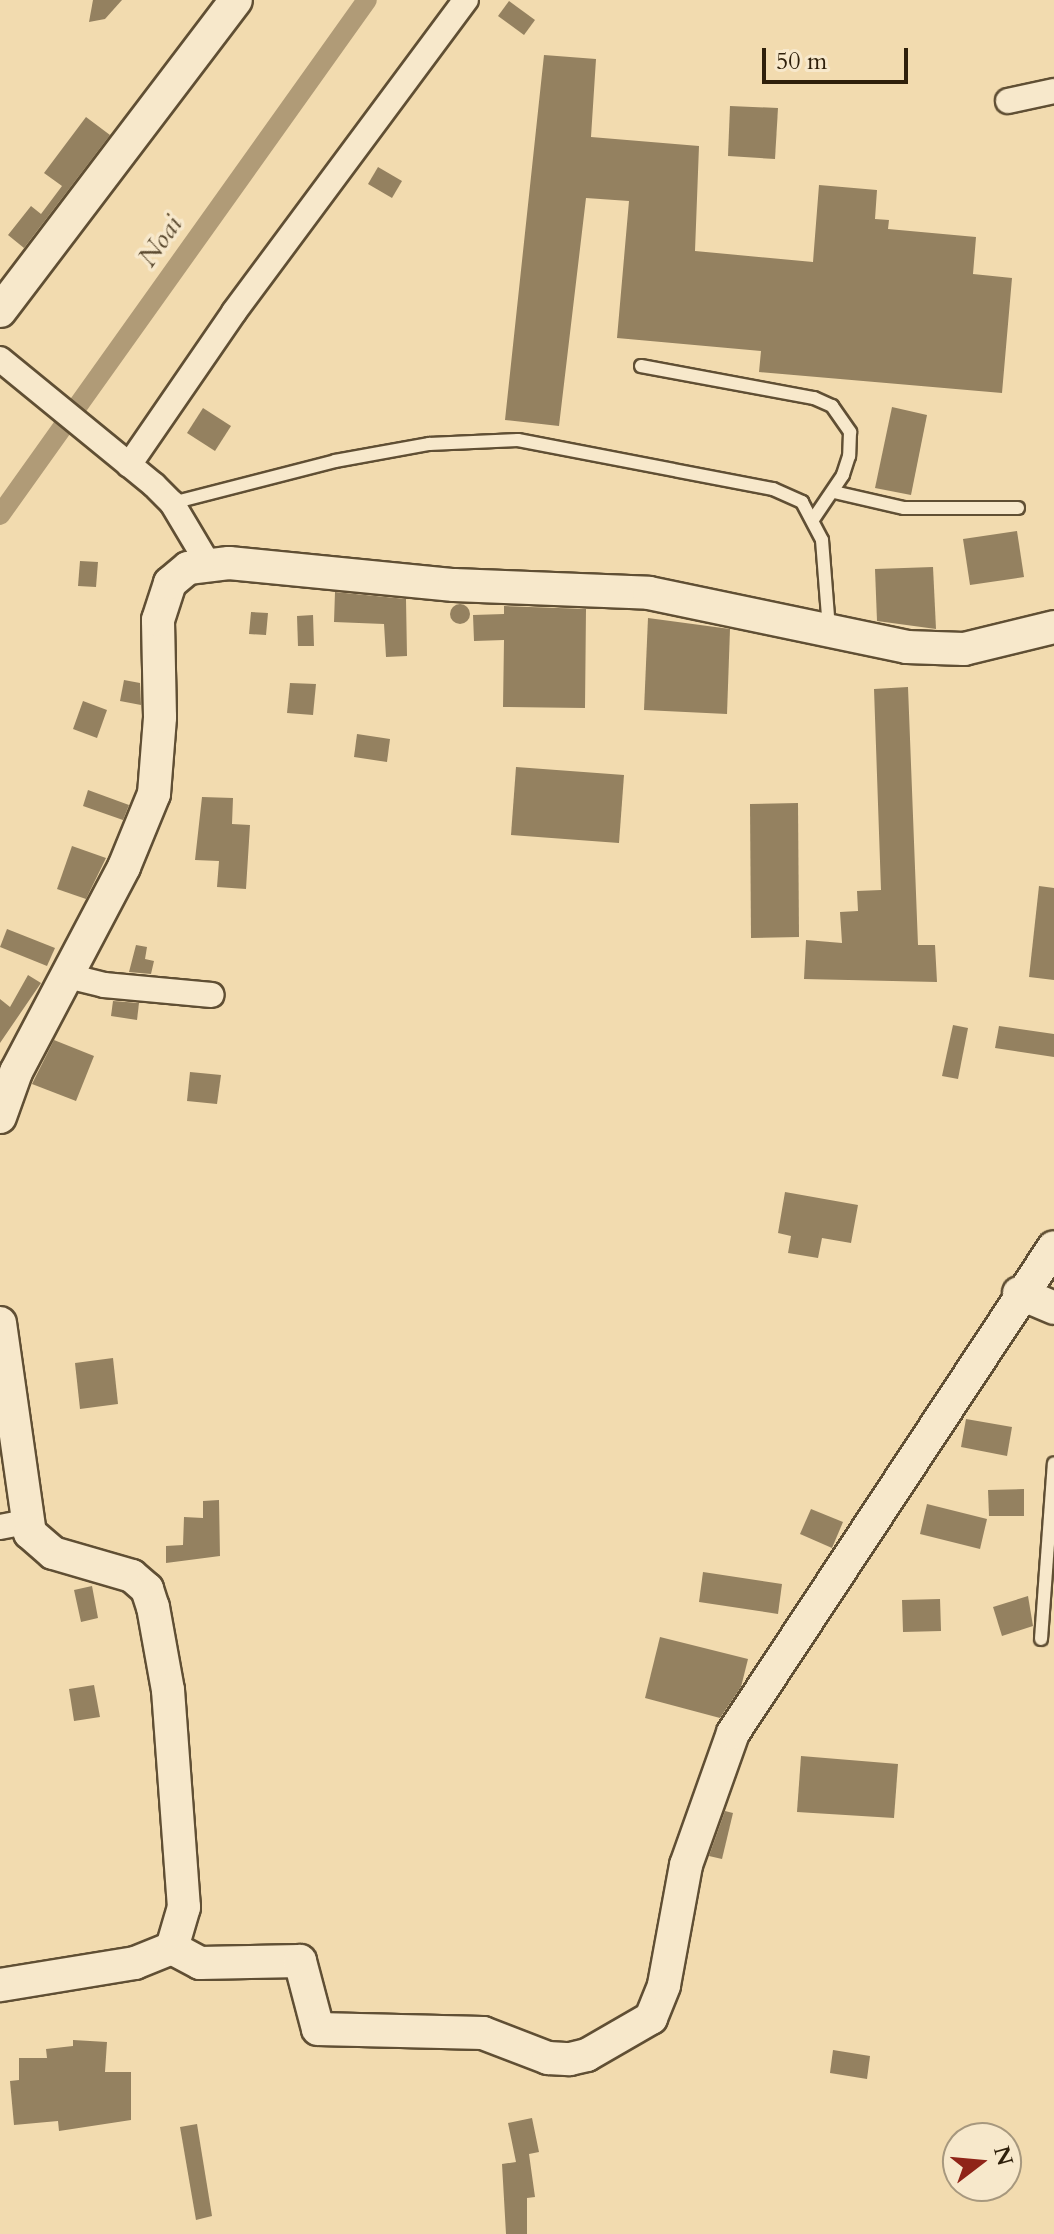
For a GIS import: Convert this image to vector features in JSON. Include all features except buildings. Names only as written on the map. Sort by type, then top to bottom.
[{"type":"street","points":[[0,311],[236,0]]},
{"type":"street","points":[[129,465],[234,312],[466,0]]},
{"type":"street","points":[[1008,101],[1054,91]]},
{"type":"street","points":[[0,359],[172,503],[209,565]]},
{"type":"street","points":[[0,1117],[16,1072],[124,867],[154,794],[160,717],[158,620],[170,583],[188,568],[229,563],[454,585],[649,593],[829,628],[907,647],[964,649],[1054,627]]},
{"type":"street","points":[[68,976],[104,985],[212,995]]},
{"type":"street","points":[[172,1948],[200,1963],[300,1961],[318,2029],[483,2033],[548,2058],[570,2059],[587,2055],[651,2018],[664,1985],[686,1865],[733,1733],[1019,1293],[1054,1247]]},
{"type":"street","points":[[1019,1293],[1054,1308]]},
{"type":"street","points":[[0,1323],[12,1525],[53,1553],[132,1576],[147,1589],[153,1607],[168,1690],[183,1891],[180,1931],[172,1948],[135,1963],[0,1985]]},
{"type":"lane","points":[[641,366],[814,398],[832,406],[850,432],[849,456],[834,492],[814,518]]},
{"type":"lane","points":[[172,503],[366,456],[473,439],[518,440],[773,489],[802,502],[814,518],[828,570],[829,628]]},
{"type":"lane","points":[[834,492],[904,508],[1018,508]]},
{"type":"lane","points":[[1041,1639],[1054,1463]]},
{"type":"waterway","name":"Noai","points":[[0,515],[367,0]]}]
